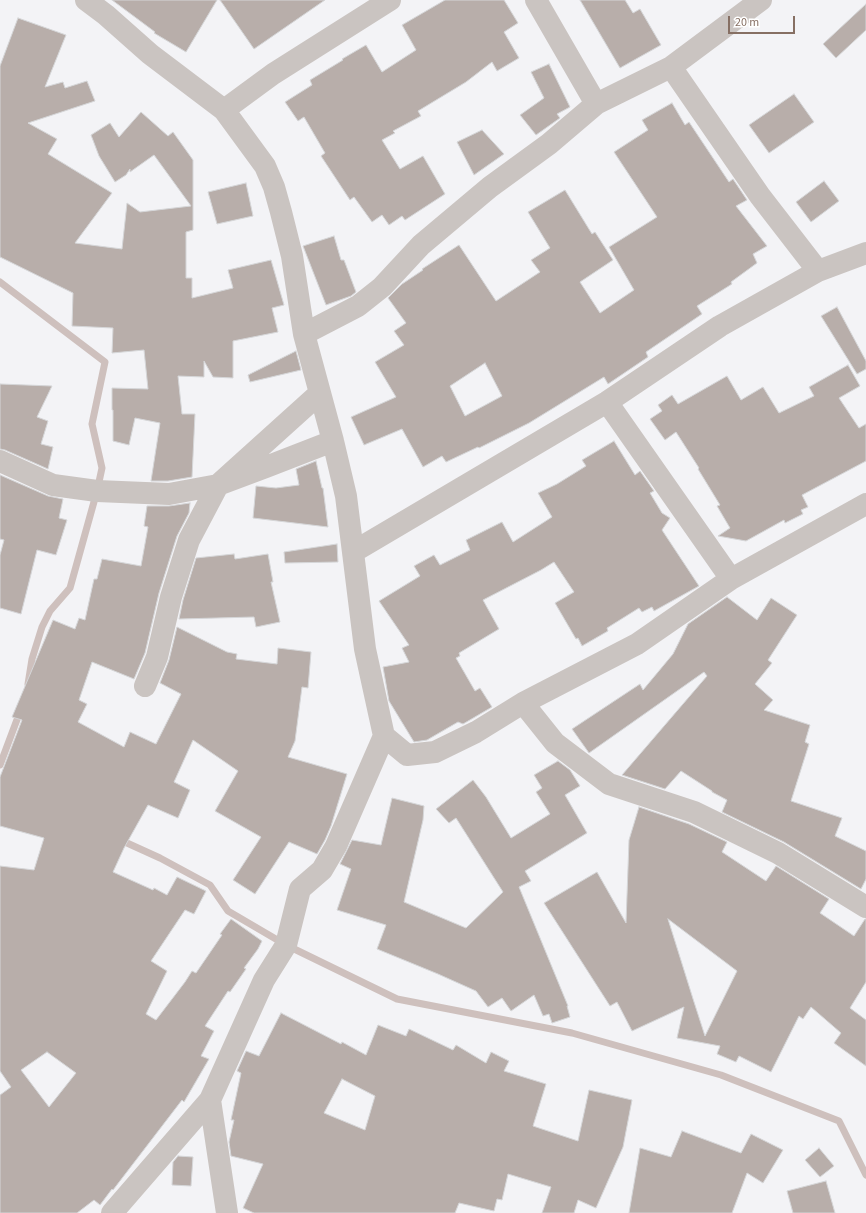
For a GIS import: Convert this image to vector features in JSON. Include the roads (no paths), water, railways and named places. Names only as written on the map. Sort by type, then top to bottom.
[{"type":"street","points":[[86,0],[150,54],[224,110],[265,166],[274,187],[282,212],[292,256],[304,334],[333,441],[346,496],[365,649],[384,736],[336,846],[322,870],[300,889],[286,945],[264,980],[210,1100],[112,1213]]},
{"type":"street","points":[[224,110],[273,74],[390,0]]},
{"type":"street","points":[[536,0],[596,104]]},
{"type":"street","points":[[304,334],[358,306],[382,287],[420,245],[490,188],[549,144],[596,104],[671,67],[761,0]]},
{"type":"street","points":[[671,67],[760,196],[818,271]]},
{"type":"street","points":[[353,552],[607,402],[720,326],[818,271],[866,253]]},
{"type":"street","points":[[144,686],[157,656],[171,597],[189,540],[218,485],[320,394]]},
{"type":"street","points":[[607,402],[731,579]]},
{"type":"street","points":[[0,461],[52,485],[97,491],[169,494],[218,485],[266,468],[333,441]]},
{"type":"street","points":[[384,736],[407,755],[435,752],[476,732],[524,703],[637,644],[731,579],[866,504]]},
{"type":"street","points":[[524,703],[555,743],[609,784],[694,812],[778,853],[866,907]]},
{"type":"street","points":[[210,1100],[226,1213]]},
{"type":"waterway","points":[[0,282],[105,362],[92,424],[102,468],[97,491],[70,588],[50,611],[42,627],[32,659],[28,684]]},
{"type":"waterway","points":[[0,765],[21,709]]},
{"type":"waterway","points":[[118,839],[160,858],[210,885],[228,911],[286,945],[397,999],[572,1033],[721,1075],[839,1121],[866,1175]]}]
